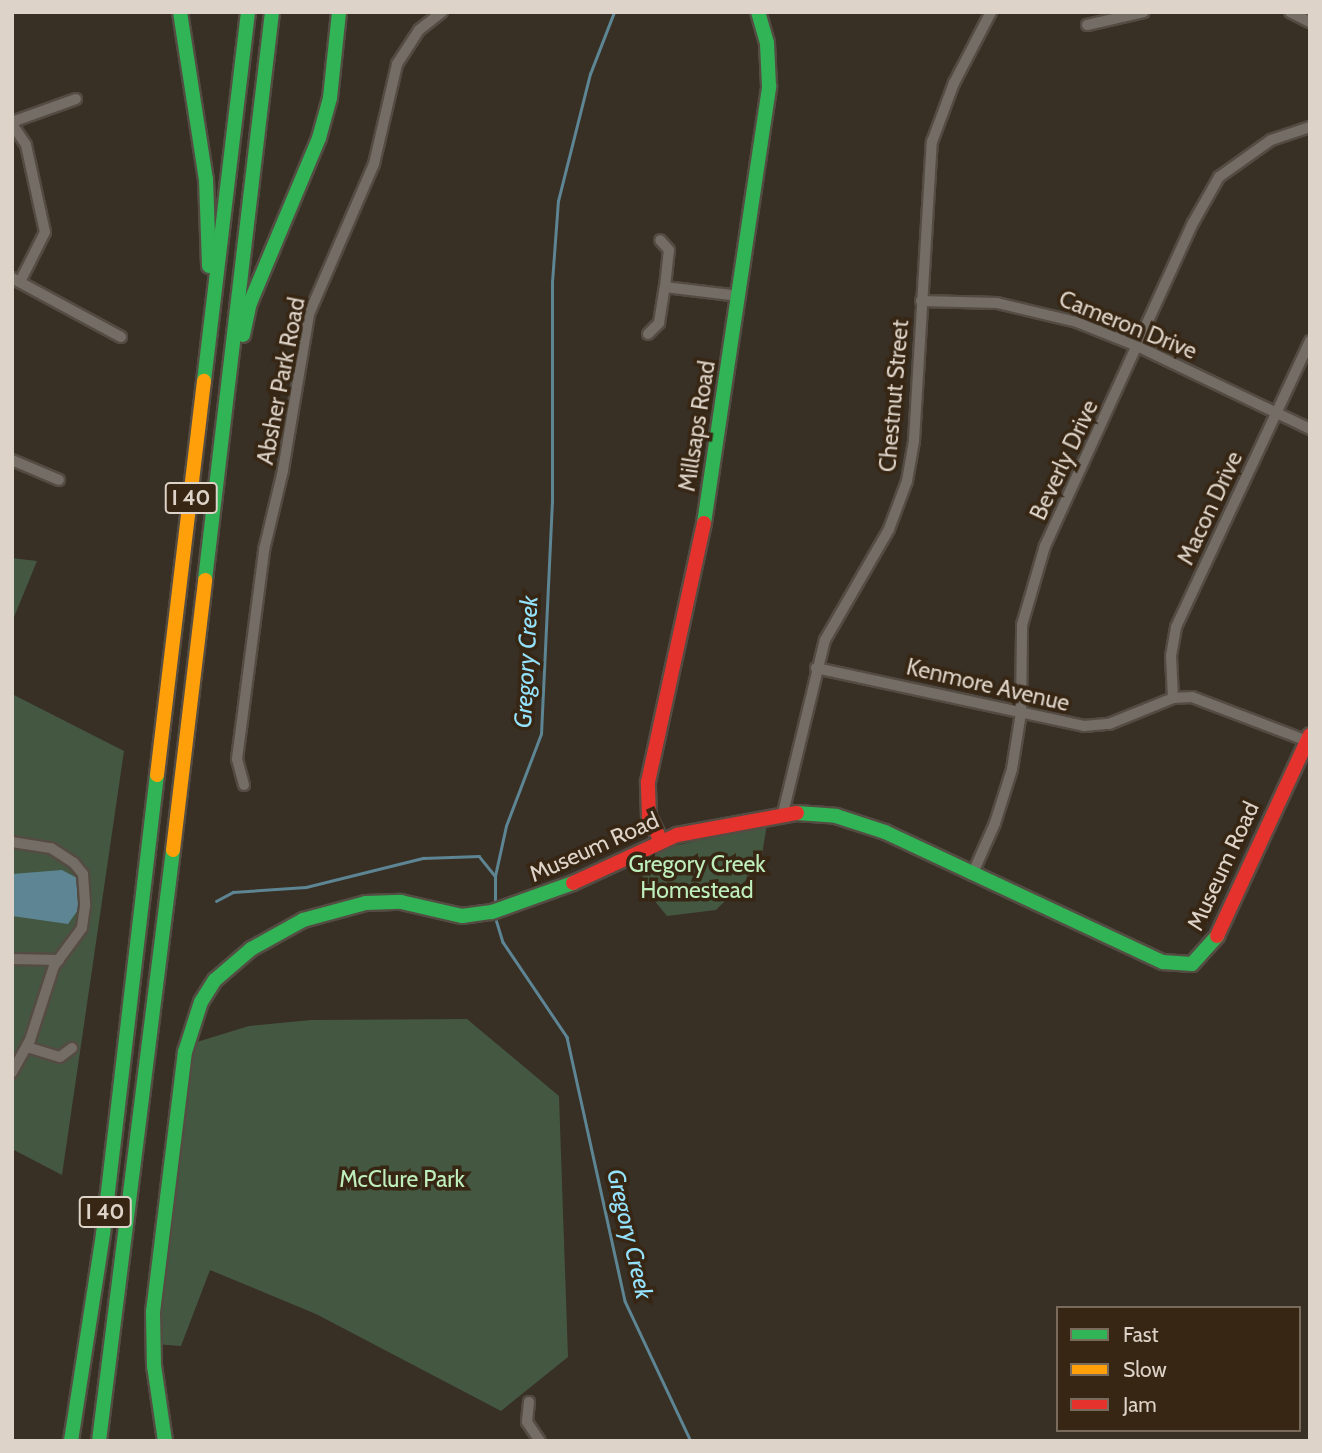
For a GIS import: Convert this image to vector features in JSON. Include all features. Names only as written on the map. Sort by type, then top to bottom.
[{"type":"main road","points":[[180,12],[206,179],[208,355]]},
{"type":"main road","name":"I 40","points":[[71,1441],[103,1234],[248,12]]},
{"type":"main road","name":"I 40","points":[[99,1441],[125,1260],[272,12]]},
{"type":"main road","points":[[216,479],[250,303],[320,138],[330,98],[339,12]]},
{"type":"main road","name":"Millsaps Road","points":[[661,841],[649,816],[648,782],[713,482],[769,86],[767,43],[758,12]]},
{"type":"main road","name":"Museum Road","points":[[165,1441],[154,1366],[154,1298],[185,1052],[201,1002],[215,980],[251,949],[323,913],[384,902],[462,916],[498,910],[556,891],[661,841],[783,813],[850,820],[1163,962],[1192,964],[1213,944],[1309,739]]},
{"type":"street","name":"Absher Park Road","points":[[244,785],[237,759],[264,550],[284,470],[309,314],[374,164],[397,64],[419,30],[442,12]]},
{"type":"street","name":"Chestnut Street","points":[[783,813],[816,668],[837,613],[876,555],[907,481],[914,442],[932,142],[954,83],[991,12]]},
{"type":"street","points":[[1087,25],[1144,12]]},
{"type":"street","points":[[1290,12],[1310,22]]},
{"type":"street","points":[[75,99],[12,123],[26,145],[45,232],[16,280],[121,337]]},
{"type":"street","name":"Beverly Drive","points":[[972,875],[995,823],[1012,769],[1021,713],[1019,666],[1031,584],[1138,346],[1219,177],[1271,140],[1310,127]]},
{"type":"street","points":[[648,334],[659,323],[665,287],[669,250],[660,240]]},
{"type":"street","points":[[665,287],[739,296]]},
{"type":"street","name":"Cameron Drive","points":[[921,302],[997,303],[1038,310],[1138,346],[1310,429]]},
{"type":"street","name":"Macon Drive","points":[[1173,698],[1171,656],[1176,627],[1310,341]]},
{"type":"street","points":[[12,460],[59,480]]},
{"type":"street","name":"Kenmore Avenue","points":[[816,668],[1084,726],[1109,724],[1173,698],[1209,700],[1309,739]]},
{"type":"street","points":[[12,842],[62,852],[83,874],[82,928],[59,960],[27,1047],[12,1072]]},
{"type":"street","points":[[12,959],[59,960]]},
{"type":"street","points":[[27,1047],[60,1057],[72,1048]]},
{"type":"street","points":[[529,1402],[527,1422],[540,1441]]},
{"type":"green space","points":[[12,558],[37,561],[12,622]]},
{"type":"green space","points":[[12,694],[124,751],[62,1175],[12,1149]]},
{"type":"green space","name":"Gregory Creek Homestead","points":[[767,824],[762,855],[747,879],[716,910],[667,916],[649,894],[638,863],[666,848]]},
{"type":"green space","name":"McClure Park","points":[[467,1019],[559,1096],[568,1357],[501,1411],[316,1314],[210,1270],[181,1346],[154,1344],[187,1045],[249,1026],[311,1020]]},
{"type":"water","points":[[62,870],[79,879],[78,910],[68,924],[12,916],[12,874]]},
{"type":"waterway","name":"Gregory Creek","points":[[495,906],[495,876],[506,826],[541,734],[552,502],[552,282],[558,201],[590,74],[614,12]]},
{"type":"waterway","points":[[216,901],[233,892],[306,887],[423,858],[479,856],[495,876]]},
{"type":"waterway","name":"Gregory Creek","points":[[495,916],[503,942],[567,1037],[625,1301],[691,1441]]},
{"type":"traffic: fast","points":[[180,12],[206,179],[209,266]]},
{"type":"traffic: fast","points":[[204,381],[248,12]]},
{"type":"traffic: fast","points":[[205,580],[272,12]]},
{"type":"traffic: fast","points":[[243,335],[250,303],[319,138],[330,98],[339,12]]},
{"type":"traffic: fast","points":[[704,523],[769,86],[767,43],[758,12]]},
{"type":"traffic: fast","points":[[71,1441],[103,1234],[157,775]]},
{"type":"traffic: fast","points":[[797,813],[836,816],[885,832],[1163,962],[1192,964],[1217,936]]},
{"type":"traffic: fast","points":[[99,1441],[173,850]]},
{"type":"traffic: fast","points":[[165,1441],[154,1366],[153,1312],[185,1052],[201,1002],[215,980],[251,949],[303,920],[366,903],[401,902],[462,916],[492,912],[573,883]]},
{"type":"traffic: slow","points":[[157,775],[204,381]]},
{"type":"traffic: slow","points":[[173,850],[205,580]]},
{"type":"traffic: jam","points":[[661,841],[649,816],[648,782],[704,523]]},
{"type":"traffic: jam","points":[[1217,936],[1310,735]]},
{"type":"traffic: jam","points":[[573,883],[677,835],[797,813]]}]
